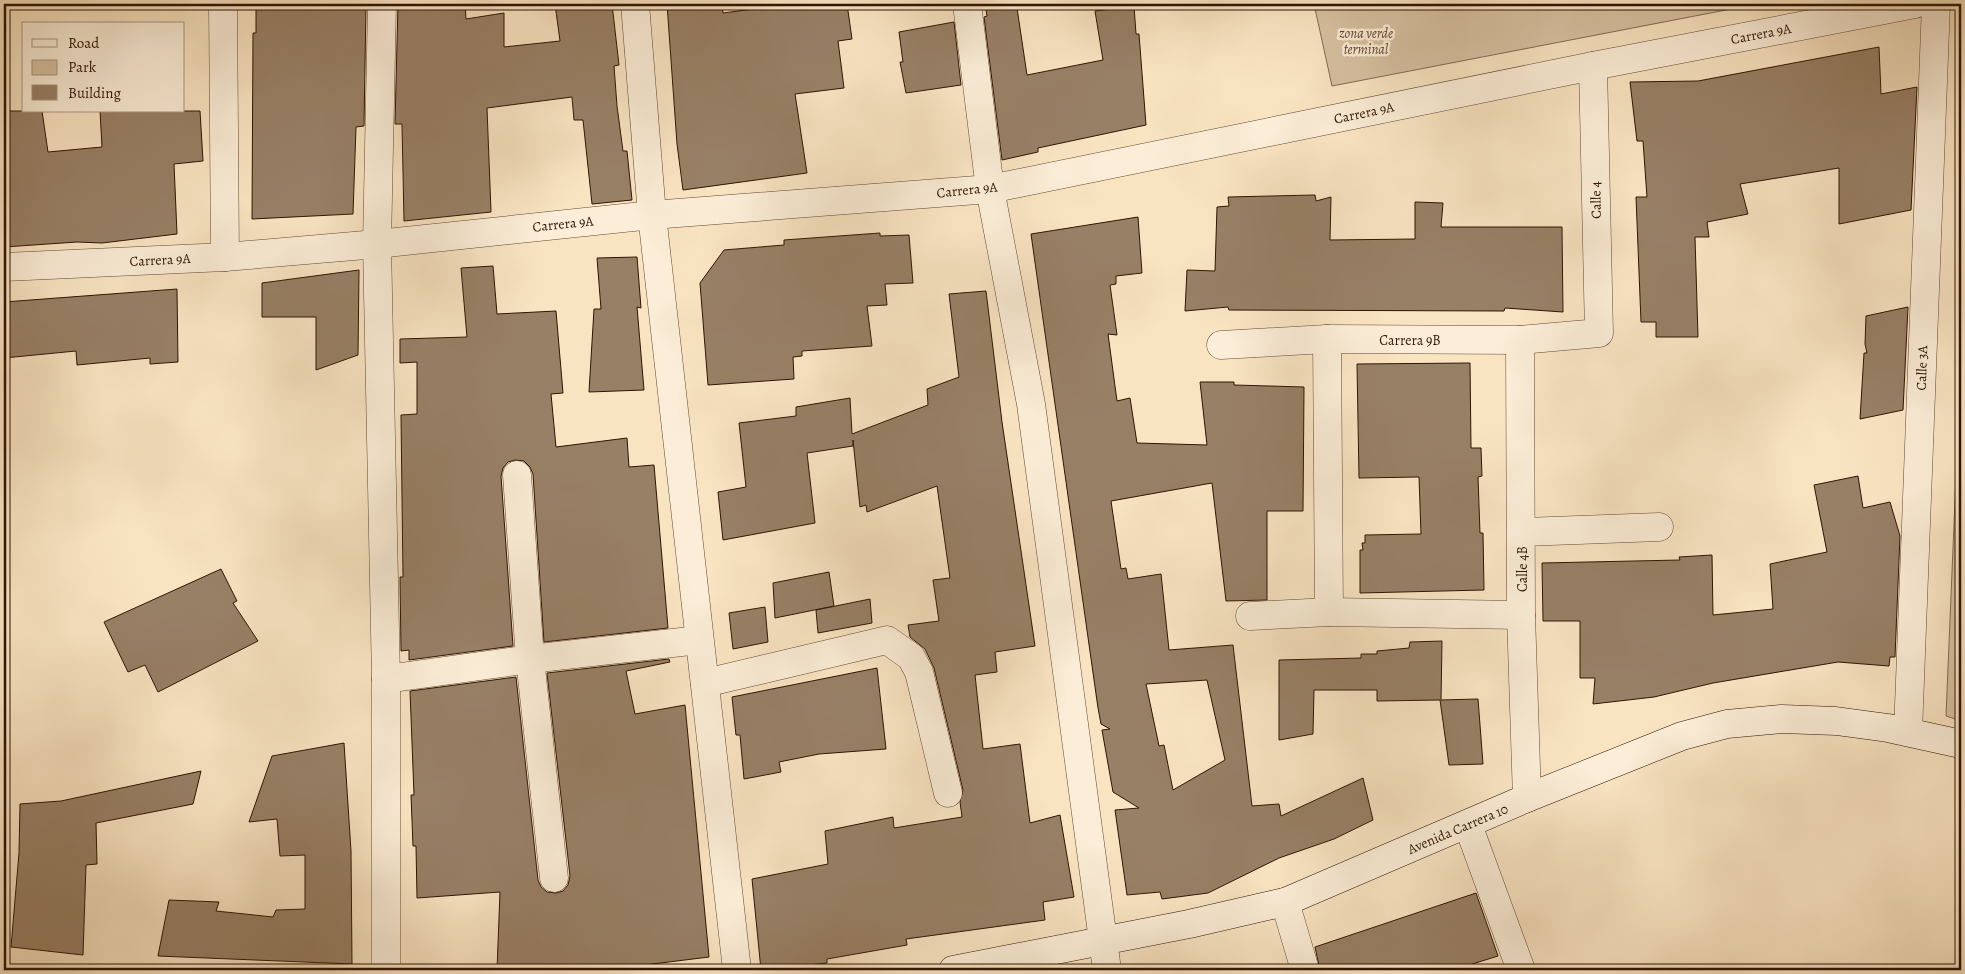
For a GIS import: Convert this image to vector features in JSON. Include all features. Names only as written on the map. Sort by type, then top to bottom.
[{"type":"street","points":[[223,4],[225,257]]},
{"type":"street","points":[[382,4],[376,244],[386,679],[386,970]]},
{"type":"street","points":[[636,4],[652,215],[737,970]]},
{"type":"street","points":[[966,4],[990,189],[1030,404],[1106,970]]},
{"type":"street","name":"Carrera 9A","points":[[4,267],[225,257],[376,244],[652,215],[990,189],[1593,66],[1915,4]]},
{"type":"street","name":"Calle 3A","points":[[1908,732],[1936,4]]},
{"type":"street","name":"Calle 4","points":[[1593,66],[1599,333]]},
{"type":"street","name":"Carrera 9B","points":[[1221,345],[1327,339],[1520,340],[1599,333]]},
{"type":"street","points":[[1327,339],[1329,612]]},
{"type":"street","name":"Calle 4B","points":[[1520,340],[1522,615],[1527,798]]},
{"type":"street","points":[[518,475],[530,659],[554,878]]},
{"type":"street","points":[[1522,532],[1659,527]]},
{"type":"street","points":[[1250,616],[1329,612],[1522,615]]},
{"type":"street","points":[[386,679],[530,659],[699,640]]},
{"type":"street","points":[[705,683],[887,640],[900,646],[911,657],[919,672],[948,793]]},
{"type":"street","name":"Avenida Carrera 10","points":[[953,970],[1285,902],[1468,825],[1527,798],[1682,736],[1727,724],[1782,719],[1836,721],[1908,732],[1961,744]]},
{"type":"street","points":[[1468,825],[1520,970]]},
{"type":"street","points":[[1285,902],[1305,970]]},
{"type":"green space","name":"zona verde terminal","points":[[1314,4],[1757,4],[1332,86]]},
{"type":"green space","points":[[1961,356],[1961,721],[1946,716]]},
{"type":"building","points":[[256,4],[366,4],[364,126],[356,127],[353,214],[252,219],[253,33],[256,33]]},
{"type":"building","points":[[398,4],[465,4],[466,19],[504,13],[504,47],[560,41],[555,4],[612,4],[619,65],[614,66],[617,106],[623,151],[627,151],[632,200],[592,204],[583,120],[574,120],[572,97],[487,108],[491,212],[404,221],[402,124],[395,124]]},
{"type":"building","points":[[667,4],[722,4],[723,13],[792,4],[847,4],[852,39],[838,41],[844,88],[795,94],[807,173],[683,190],[677,144]]},
{"type":"building","points":[[985,4],[1013,4],[1014,8],[1017,8],[1027,75],[1103,60],[1095,11],[1134,6],[1136,34],[1139,34],[1146,125],[1038,148],[1038,152],[1002,160],[984,17],[987,16]]},
{"type":"building","points":[[954,22],[961,85],[906,93],[900,62],[903,62],[899,32]]},
{"type":"building","points":[[1879,47],[1881,94],[1917,87],[1911,210],[1839,224],[1839,168],[1740,184],[1748,214],[1707,222],[1709,237],[1695,237],[1698,337],[1656,337],[1656,322],[1641,322],[1636,197],[1647,197],[1643,141],[1637,141],[1630,82],[1698,81]]},
{"type":"building","points":[[4,111],[42,112],[48,152],[102,147],[100,112],[200,111],[203,161],[174,164],[177,234],[102,243],[77,242],[4,247]]},
{"type":"building","points":[[1315,195],[1316,201],[1331,197],[1330,240],[1415,239],[1415,202],[1443,203],[1441,227],[1562,227],[1563,312],[1505,308],[1504,311],[1229,310],[1228,307],[1185,311],[1187,270],[1215,271],[1217,207],[1229,206],[1228,197]]},
{"type":"building","points":[[1138,217],[1142,273],[1116,276],[1116,284],[1110,285],[1117,335],[1108,334],[1117,401],[1130,398],[1137,443],[1207,445],[1200,382],[1234,382],[1234,385],[1304,387],[1303,511],[1267,511],[1267,600],[1226,601],[1212,483],[1111,501],[1121,569],[1126,568],[1128,579],[1161,574],[1169,650],[1233,645],[1252,806],[1279,804],[1281,816],[1363,778],[1373,820],[1334,839],[1279,858],[1208,893],[1162,899],[1160,892],[1127,895],[1115,810],[1139,808],[1113,792],[1102,730],[1110,729],[1101,724],[1098,708],[1031,234]],"holes":[[[1207,680],[1225,760],[1173,790],[1164,745],[1159,746],[1146,684]]]},
{"type":"building","points":[[880,233],[880,236],[909,235],[913,283],[885,284],[887,305],[867,306],[872,346],[802,351],[802,356],[793,357],[794,379],[708,385],[700,283],[724,250],[784,245],[784,240]]},
{"type":"building","points":[[637,257],[641,308],[637,307],[644,390],[589,392],[594,309],[601,309],[597,258]]},
{"type":"building","points":[[493,266],[497,314],[556,311],[563,393],[551,394],[556,447],[627,438],[629,467],[654,465],[668,628],[544,642],[533,474],[530,467],[524,461],[515,460],[508,462],[503,468],[501,476],[513,646],[409,660],[409,650],[401,651],[400,577],[403,577],[401,415],[417,414],[417,362],[400,363],[400,339],[467,337],[461,268]]},
{"type":"building","points":[[359,270],[358,355],[316,370],[316,317],[262,317],[262,283]]},
{"type":"building","points":[[177,289],[178,362],[150,364],[150,358],[77,365],[76,351],[4,358],[4,302]]},
{"type":"building","points":[[986,291],[1002,422],[1035,646],[995,652],[997,672],[975,675],[983,749],[1020,744],[1030,823],[1060,815],[1074,897],[1043,902],[1045,920],[906,939],[907,945],[827,959],[827,963],[761,970],[752,879],[828,864],[825,831],[893,817],[894,828],[962,817],[960,802],[963,790],[934,668],[925,649],[910,637],[908,625],[939,621],[933,580],[950,578],[937,486],[867,512],[866,505],[860,507],[853,440],[853,446],[807,453],[815,523],[723,540],[718,492],[746,487],[739,423],[796,416],[796,407],[850,398],[852,434],[928,405],[927,389],[959,377],[949,294]]},
{"type":"building","points":[[1908,307],[1903,410],[1860,419],[1864,353],[1867,353],[1865,344],[1866,316]]},
{"type":"building","points":[[1470,363],[1471,448],[1481,448],[1482,476],[1478,477],[1480,533],[1483,533],[1484,590],[1360,593],[1360,550],[1363,550],[1362,543],[1365,543],[1365,535],[1421,534],[1419,477],[1359,478],[1357,364]]},
{"type":"building","points":[[1858,476],[1863,508],[1890,502],[1900,536],[1895,657],[1890,657],[1889,666],[1838,662],[1713,683],[1654,697],[1593,704],[1595,678],[1580,678],[1580,621],[1543,621],[1542,563],[1680,560],[1679,557],[1712,555],[1713,615],[1773,609],[1770,564],[1827,552],[1814,485]]},
{"type":"building","points":[[221,569],[237,601],[233,603],[258,641],[158,692],[145,665],[128,672],[104,622]]},
{"type":"building","points":[[829,572],[834,606],[775,618],[773,583]]},
{"type":"building","points":[[870,599],[872,623],[818,633],[816,610]]},
{"type":"building","points":[[765,607],[768,642],[733,649],[729,613]]},
{"type":"building","points":[[1442,641],[1441,700],[1478,699],[1483,764],[1449,765],[1440,700],[1377,701],[1377,690],[1314,690],[1313,734],[1279,740],[1279,660],[1361,658],[1361,654],[1377,654],[1377,651],[1409,648],[1410,642]]},
{"type":"building","points":[[669,659],[670,662],[626,671],[635,714],[685,705],[709,957],[604,970],[497,970],[500,892],[417,898],[416,846],[413,846],[411,795],[414,795],[410,691],[516,677],[538,880],[541,887],[547,892],[556,893],[563,891],[568,885],[570,876],[547,673]]},
{"type":"building","points":[[877,668],[886,749],[819,754],[779,762],[781,772],[744,779],[740,735],[736,735],[732,697]]},
{"type":"building","points":[[344,743],[351,851],[352,964],[158,956],[169,900],[219,902],[216,911],[273,917],[276,910],[305,909],[305,855],[280,856],[277,819],[249,822],[272,756]]},
{"type":"building","points":[[201,771],[193,804],[96,823],[97,864],[86,865],[83,955],[11,947],[19,853],[20,804],[61,801]]},
{"type":"building","points":[[1476,893],[1498,956],[1453,970],[1320,970],[1315,947]]}]
